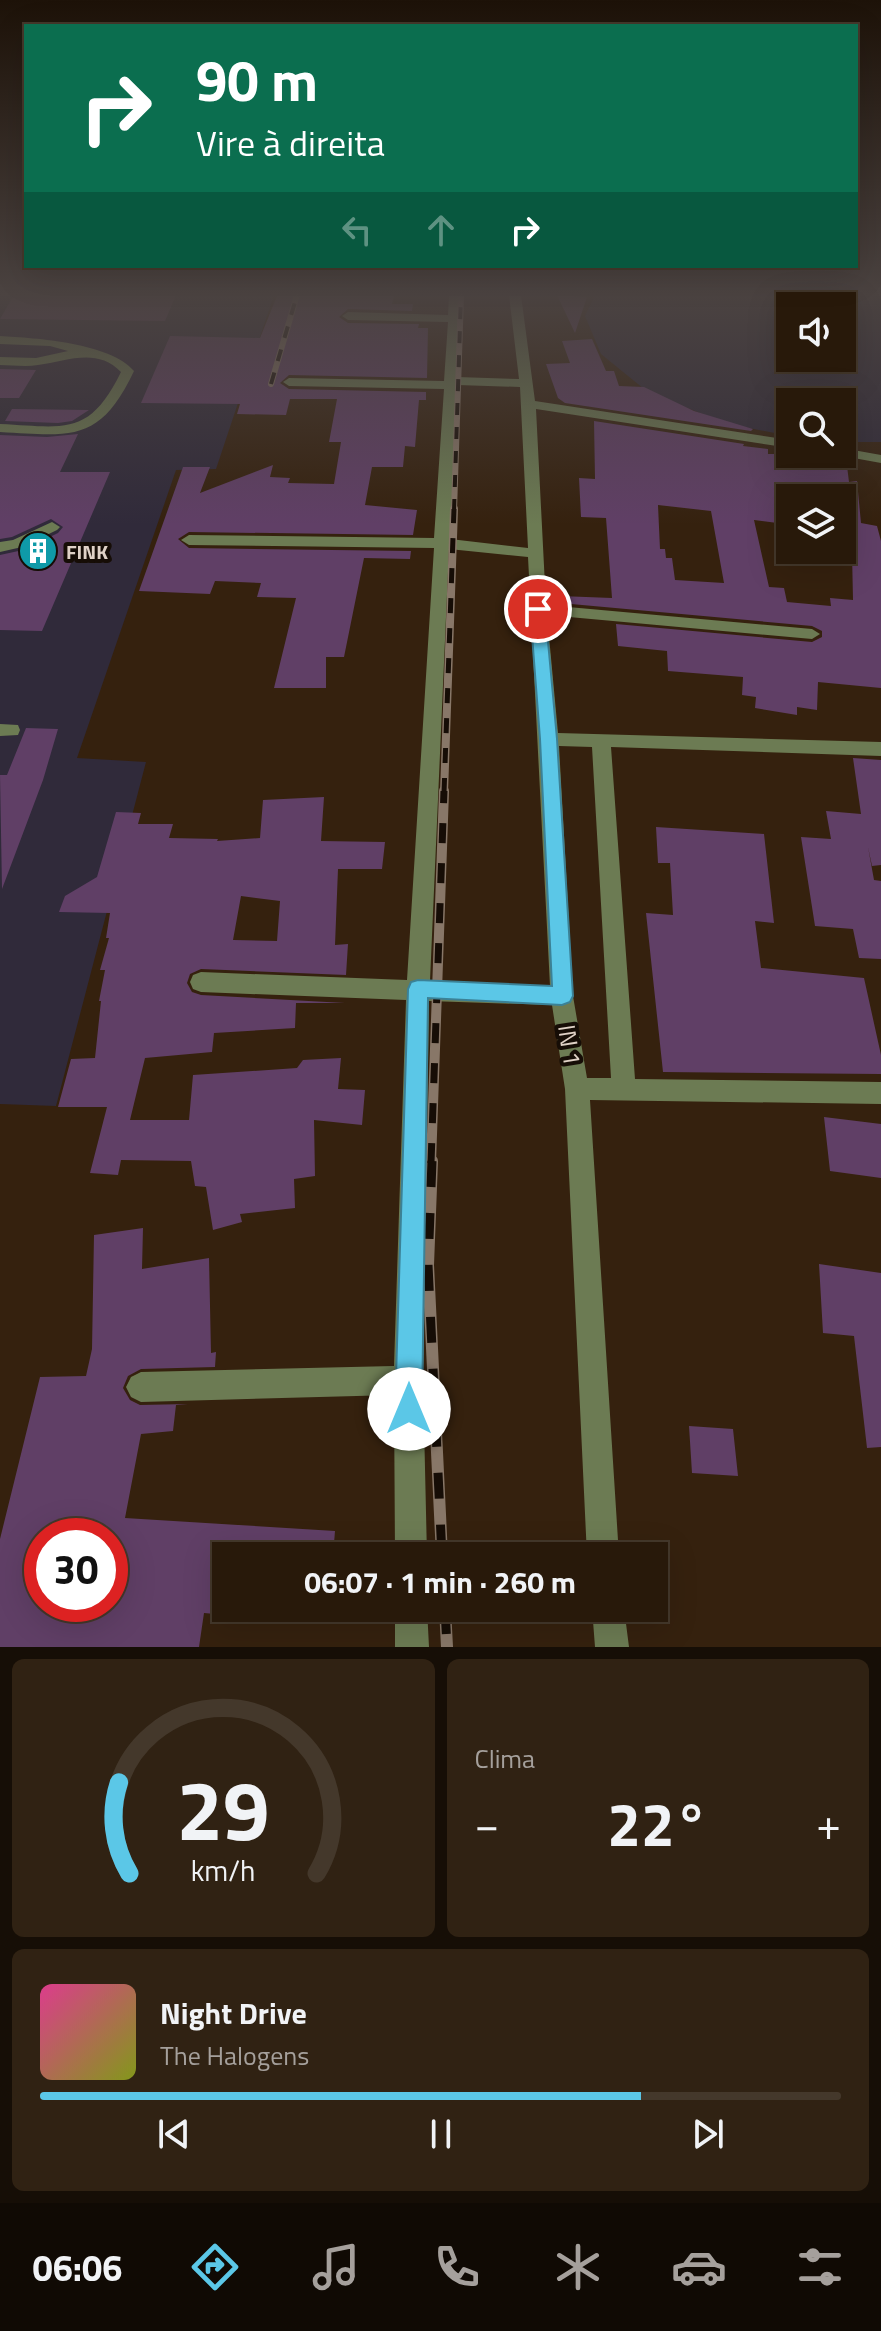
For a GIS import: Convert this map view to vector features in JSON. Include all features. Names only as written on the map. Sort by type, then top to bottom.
[{"type":"street","points":[[0,428],[59,430],[81,426],[107,410],[128,372]]},
{"type":"street","points":[[411,1542],[408,1380],[418,989],[439,543],[452,372]]},
{"type":"street","name":"IN 1","points":[[524,372],[549,739],[562,996],[577,1089],[602,1542]]},
{"type":"street","points":[[289,382],[452,383],[527,393],[776,441]]},
{"type":"street","points":[[856,455],[881,459]]},
{"type":"street","points":[[0,547],[17,544],[52,527]]},
{"type":"street","points":[[189,540],[439,543],[535,553]]},
{"type":"street","points":[[538,609],[812,634]]},
{"type":"street","points":[[549,739],[881,749]]},
{"type":"street","points":[[601,740],[624,1089]]},
{"type":"street","points":[[201,982],[562,996]]},
{"type":"street","points":[[577,1089],[881,1093]]},
{"type":"street","points":[[141,1387],[408,1380]]},
{"type":"street","points":[[411,1622],[412,1647]]},
{"type":"street","points":[[609,1622],[612,1647]]},
{"type":"shaded area","points":[[0,372],[248,372],[216,469],[176,470],[77,758],[146,762],[56,1106],[0,1104]]},
{"type":"shaded area","points":[[623,372],[881,372],[881,442],[856,442],[856,388],[776,388],[776,433],[728,424],[649,393]]},
{"type":"building","points":[[0,372],[35,372],[19,398],[0,398]]},
{"type":"building","points":[[154,372],[427,372],[427,378],[289,375],[280,383],[289,389],[426,392],[426,400],[419,400],[415,447],[405,446],[403,467],[372,467],[365,505],[417,510],[413,535],[189,532],[178,539],[189,548],[411,551],[410,559],[364,558],[344,657],[326,657],[326,688],[274,688],[296,598],[257,597],[261,583],[215,581],[210,594],[139,591],[183,467],[210,467],[200,493],[273,465],[270,477],[290,478],[288,483],[334,484],[341,442],[329,442],[337,399],[290,399],[286,415],[237,414],[240,404],[141,403]]},
{"type":"building","points":[[549,372],[614,372],[619,386],[644,387],[694,411],[753,429],[565,403],[558,398]]},
{"type":"building","points":[[12,409],[89,410],[72,421],[58,423],[5,421]]},
{"type":"building","points":[[594,421],[768,449],[768,454],[776,454],[776,468],[847,468],[849,482],[857,481],[861,523],[877,526],[881,541],[881,688],[818,682],[817,710],[797,707],[797,715],[755,708],[756,697],[742,695],[743,677],[668,671],[667,651],[618,646],[616,624],[812,642],[822,637],[822,631],[812,626],[560,603],[560,596],[612,598],[606,518],[581,517],[579,478],[595,479]],"holes":[[[658,505],[711,511],[724,583],[675,580],[672,558],[666,558],[665,549],[660,549]]]},
{"type":"building","name":"FINK","points":[[78,434],[60,472],[110,472],[42,631],[0,630],[0,555],[23,550],[58,533],[63,527],[51,519],[12,537],[0,539],[0,435],[47,437]]},
{"type":"building","points":[[26,728],[58,729],[43,780],[2,889],[0,775],[7,775]]},
{"type":"building","points":[[853,758],[881,760],[881,865],[872,866],[868,847],[874,880],[881,881],[881,959],[859,958],[853,929],[815,926],[801,837],[831,839],[826,811],[861,814]]},
{"type":"building","points":[[324,797],[321,841],[385,842],[382,869],[338,869],[335,945],[348,944],[346,975],[201,969],[190,974],[187,983],[192,992],[201,995],[345,1003],[296,1003],[295,1028],[214,1033],[212,1052],[145,1058],[130,1120],[189,1120],[193,1075],[297,1068],[303,1060],[341,1058],[338,1089],[365,1090],[362,1125],[314,1120],[315,1176],[294,1179],[295,1208],[240,1214],[242,1222],[213,1230],[206,1187],[195,1186],[191,1161],[121,1160],[118,1175],[90,1173],[107,1107],[58,1107],[71,1059],[95,1058],[99,1001],[105,970],[100,970],[109,938],[106,938],[110,913],[59,912],[65,896],[97,877],[116,812],[141,813],[138,824],[173,824],[169,838],[217,841],[260,838],[263,800]],"holes":[[[241,896],[280,901],[277,941],[233,940]]]},
{"type":"building","points":[[656,827],[764,834],[774,923],[755,921],[761,968],[864,978],[881,1055],[881,1074],[663,1072],[646,913],[673,915],[670,863],[658,863]]},
{"type":"building","points":[[824,1117],[881,1124],[881,1178],[830,1171]]},
{"type":"building","points":[[143,1228],[142,1269],[209,1258],[211,1353],[216,1352],[215,1367],[141,1369],[128,1376],[123,1388],[130,1400],[140,1405],[188,1404],[176,1405],[173,1431],[141,1434],[125,1518],[24,1518],[24,1622],[128,1622],[128,1518],[335,1531],[334,1542],[212,1542],[212,1614],[204,1613],[199,1647],[0,1647],[0,1539],[40,1377],[86,1376],[92,1349],[94,1235]]},
{"type":"building","points":[[819,1264],[881,1273],[881,1447],[867,1448],[854,1336],[823,1333]]},
{"type":"building","points":[[689,1426],[733,1429],[738,1476],[692,1473]]},
{"type":"railway","points":[[271,384],[275,372]]},
{"type":"railway","points":[[454,511],[459,372]]},
{"type":"railway","points":[[444,793],[454,509]]},
{"type":"railway","points":[[431,1163],[444,791]]},
{"type":"railway","points":[[432,1161],[428,1265],[441,1542]]},
{"type":"railway","points":[[446,1622],[447,1647]]},
{"type":"place","name":"FINK","points":[[38,551]]},
{"type":"route","points":[[409,1409],[418,989],[562,996],[549,739],[538,609]]}]
